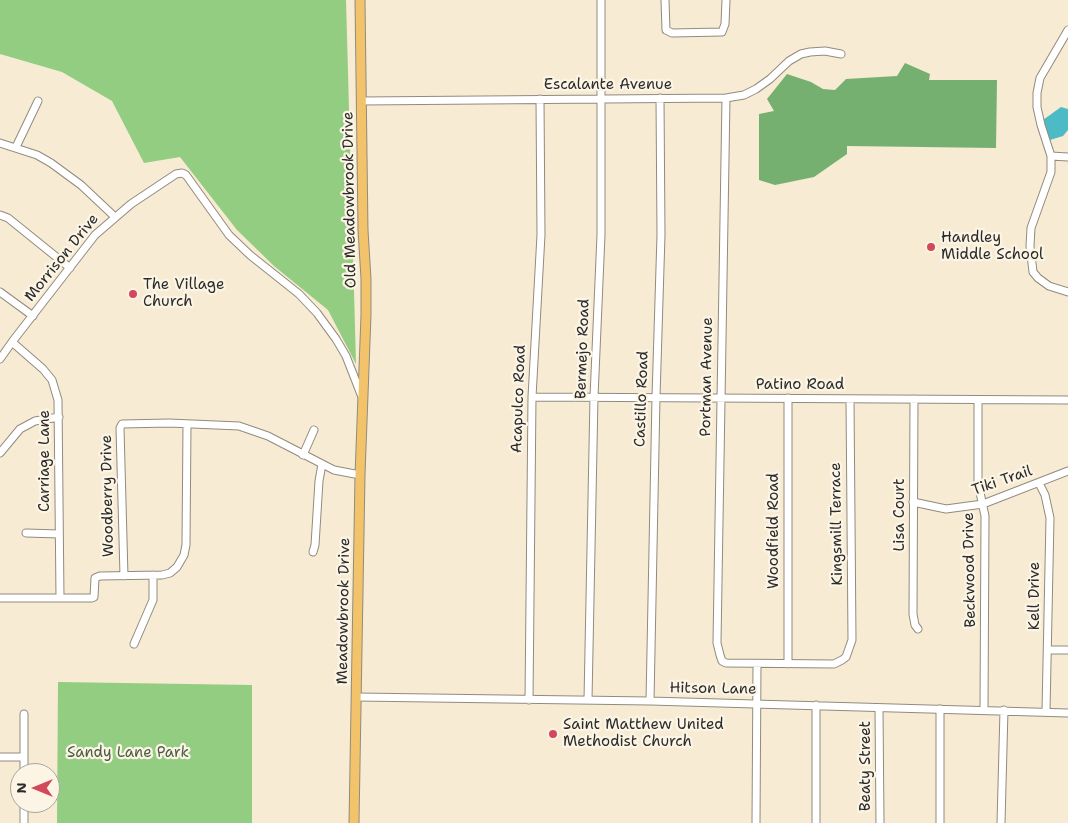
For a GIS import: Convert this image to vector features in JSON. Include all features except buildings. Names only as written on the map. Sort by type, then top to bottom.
[{"type":"main road","name":"Old Meadowbrook Drive","points":[[360,0],[363,230],[366,279],[363,400]]},
{"type":"main road","name":"Meadowbrook Drive","points":[[354,823],[363,400]]},
{"type":"street","name":"Bermejo Road","points":[[588,700],[594,397],[601,235],[601,0]]},
{"type":"street","points":[[666,0],[666,30],[672,33],[722,32],[725,24],[726,0]]},
{"type":"street","points":[[1068,30],[1040,78],[1037,93],[1036,107],[1052,156],[1051,172],[1030,228],[1033,272],[1043,282],[1068,292]]},
{"type":"street","name":"Escalante Avenue","points":[[361,101],[726,98],[744,95],[756,89],[789,61],[801,54],[825,51],[841,54]]},
{"type":"street","name":"Castillo Road","points":[[650,701],[661,235],[660,98]]},
{"type":"street","name":"Portman Avenue","points":[[726,98],[718,644],[722,661],[726,663],[758,664]]},
{"type":"street","name":"Acapulco Road","points":[[529,700],[532,396],[541,235],[540,99]]},
{"type":"street","points":[[16,147],[38,101]]},
{"type":"street","points":[[0,142],[51,163],[81,185],[115,217]]},
{"type":"street","points":[[1052,156],[1068,156]]},
{"type":"street","name":"Morrison Drive","points":[[0,359],[96,236],[115,217],[155,187],[176,174],[183,173],[229,235],[250,255],[299,294],[317,313],[346,356],[363,400]]},
{"type":"street","points":[[0,215],[8,218],[70,268]]},
{"type":"street","points":[[0,292],[33,316]]},
{"type":"street","name":"Carriage Lane","points":[[12,342],[43,369],[52,380],[58,400],[60,598]]},
{"type":"street","name":"Patino Road","points":[[532,396],[1068,400]]},
{"type":"street","name":"Woodfield Road","points":[[788,398],[788,664]]},
{"type":"street","name":"Kingsmill Terrace","points":[[788,664],[834,664],[846,657],[852,640],[850,399]]},
{"type":"street","name":"Lisa Court","points":[[914,399],[913,614],[915,625],[918,629]]},
{"type":"street","name":"Beckwood Drive","points":[[978,400],[978,483],[985,516],[984,710]]},
{"type":"street","points":[[0,453],[20,429],[35,421],[59,417]]},
{"type":"street","name":"Woodberry Drive","points":[[124,576],[120,428],[122,424],[230,425],[248,428],[268,436],[334,470],[360,475]]},
{"type":"street","points":[[0,598],[92,598],[94,597],[95,578],[100,576],[162,575],[174,570],[184,555],[188,518],[188,424]]},
{"type":"street","points":[[303,455],[314,430]]},
{"type":"street","points":[[313,552],[322,464]]},
{"type":"street","name":"Tiki Trail","points":[[913,502],[946,509],[983,504],[1068,471]]},
{"type":"street","name":"Kell Drive","points":[[1039,483],[1045,494],[1050,518],[1046,711]]},
{"type":"street","points":[[26,534],[59,534]]},
{"type":"street","points":[[134,644],[153,600],[153,575]]},
{"type":"street","points":[[1048,650],[1068,650]]},
{"type":"street","points":[[756,823],[758,664],[788,664]]},
{"type":"street","name":"Hitson Lane","points":[[357,697],[757,703],[1068,713]]},
{"type":"street","points":[[816,706],[816,823]]},
{"type":"street","name":"Beaty Street","points":[[879,708],[880,823]]},
{"type":"street","points":[[940,709],[940,823]]},
{"type":"street","points":[[1001,823],[1004,710]]},
{"type":"street","points":[[23,763],[24,714]]},
{"type":"street","points":[[0,757],[23,757]]},
{"type":"green space","points":[[0,0],[346,0],[356,364],[328,310],[274,266],[237,230],[180,157],[144,163],[112,101],[62,72],[0,54]]},
{"type":"green space","points":[[905,63],[930,74],[929,80],[997,80],[996,148],[847,146],[847,154],[814,177],[775,185],[759,180],[759,114],[774,111],[767,99],[787,74],[811,82],[823,89],[835,90],[846,79],[897,76]]},
{"type":"green space","name":"Sandy Lane Park","points":[[58,682],[252,685],[252,823],[57,823],[57,813],[60,813],[60,763],[57,763]]},
{"type":"water","points":[[1061,107],[1068,109],[1068,130],[1063,136],[1050,140],[1043,120]]},
{"type":"place","name":"Handley Middle School","points":[[931,247]]},
{"type":"place","name":"The Village Church","points":[[133,294]]},
{"type":"place","name":"Saint Matthew United Methodist Church","points":[[553,734]]}]
